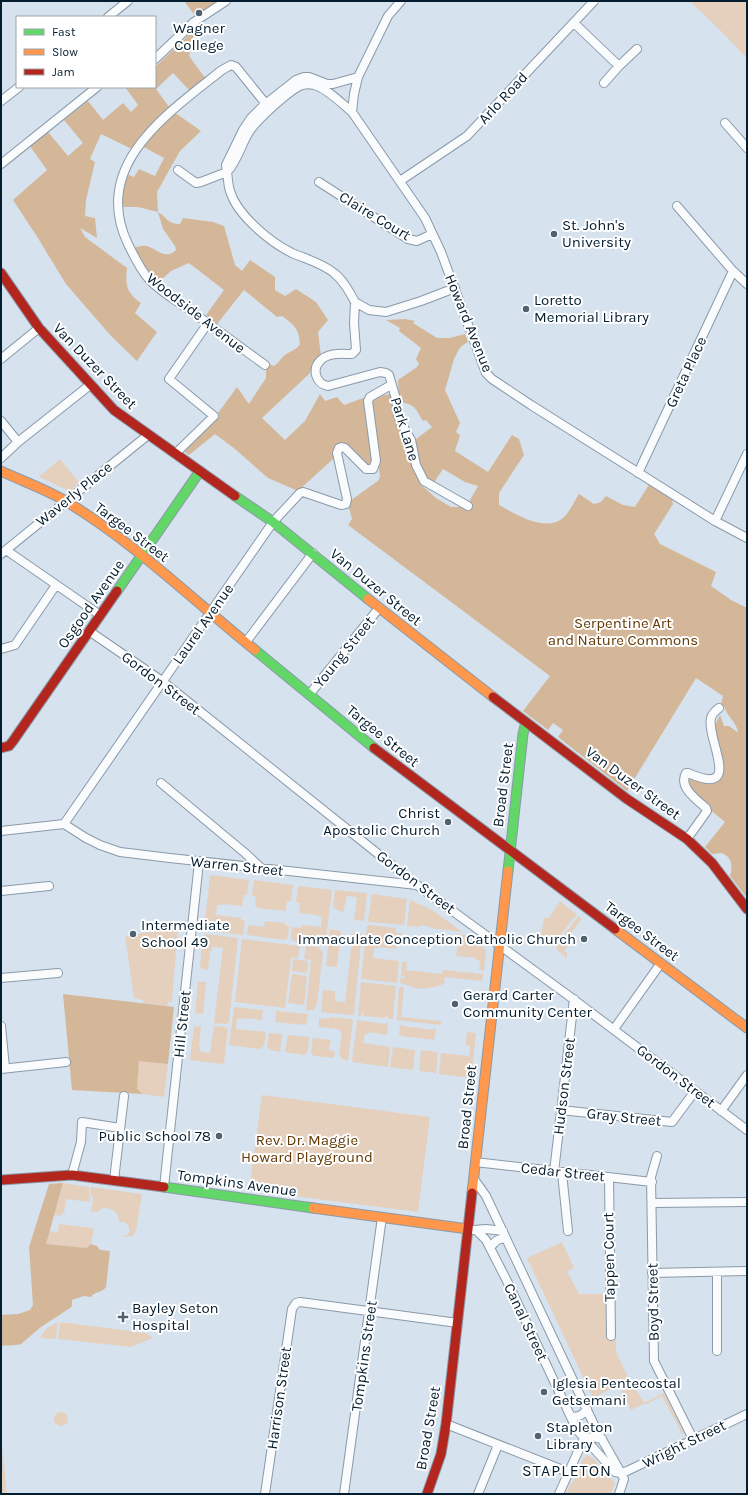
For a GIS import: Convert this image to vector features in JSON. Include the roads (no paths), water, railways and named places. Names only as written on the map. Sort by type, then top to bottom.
[{"type":"main road","name":"Van Duzer Street","points":[[1,273],[39,328],[114,410],[273,522],[379,608],[526,722],[627,799],[686,839],[712,864],[747,909]]},
{"type":"main road","name":"Targee Street","points":[[1,471],[66,501],[110,531],[142,555],[210,614],[392,762],[661,962],[747,1028]]},
{"type":"main road","name":"Osgood Avenue","points":[[1,748],[9,746],[13,741],[200,471]]},
{"type":"main road","name":"Broad Street","points":[[427,1494],[441,1454],[458,1323],[473,1230],[475,1162],[523,734],[526,722]]},
{"type":"main road","name":"Tompkins Avenue","points":[[1,1180],[72,1174],[473,1230]]},
{"type":"street","points":[[109,16],[128,1]]},
{"type":"street","points":[[156,58],[194,22],[226,1]]},
{"type":"street","points":[[352,112],[358,77],[388,16],[401,1]]},
{"type":"street","name":"Arlo Road","points":[[400,181],[467,136],[594,1]]},
{"type":"street","points":[[574,23],[619,66]]},
{"type":"street","points":[[604,83],[636,49]]},
{"type":"street","name":"Woodside Avenue","points":[[265,365],[149,279],[135,258],[123,233],[117,208],[122,176],[137,147],[146,135],[168,113],[222,70],[234,65],[268,106]]},
{"type":"street","points":[[178,170],[196,182],[202,182],[227,172],[231,168],[255,113],[303,85],[333,84],[358,77]]},
{"type":"street","name":"Howard Avenue","points":[[322,85],[352,112],[425,218],[441,252],[486,373],[492,379],[533,406],[638,473],[715,521],[747,538]]},
{"type":"street","points":[[1,101],[18,88]]},
{"type":"street","points":[[1,164],[95,88]]},
{"type":"street","points":[[725,123],[747,148]]},
{"type":"street","points":[[227,172],[230,191],[235,202],[246,217],[276,243],[291,252],[333,272],[348,289],[355,302],[369,310],[386,312],[421,302],[455,288]]},
{"type":"street","name":"Claire Court","points":[[319,182],[408,239],[417,241],[432,234]]},
{"type":"street","points":[[677,206],[733,271],[747,284]]},
{"type":"street","name":"Greta Place","points":[[638,473],[733,271]]},
{"type":"street","name":"Park Lane","points":[[355,302],[354,323],[356,350],[352,354],[329,355],[321,360],[315,371],[316,378],[323,385],[328,386],[363,376],[383,373],[389,375],[396,400],[398,415],[411,440],[416,465],[424,481],[468,506]]},
{"type":"street","points":[[175,454],[214,416],[169,379],[208,323]]},
{"type":"street","points":[[1,359],[39,328]]},
{"type":"street","points":[[1,458],[18,442],[90,385]]},
{"type":"street","name":"Laurel Avenue","points":[[64,824],[273,522],[300,493],[303,492],[341,505],[346,504],[347,499],[337,451],[339,448],[345,448],[366,469],[369,470],[373,468],[376,462],[368,401],[370,398],[391,385]]},
{"type":"street","points":[[1,421],[18,442]]},
{"type":"street","name":"Waverly Place","points":[[3,552],[148,435]]},
{"type":"street","points":[[715,521],[747,454]]},
{"type":"street","points":[[3,552],[100,615]]},
{"type":"street","points":[[246,642],[313,553]]},
{"type":"street","points":[[1,649],[15,645],[56,585]]},
{"type":"street","name":"Young Street","points":[[309,695],[379,608]]},
{"type":"street","name":"Gordon Street","points":[[89,631],[162,682],[417,885],[574,999],[747,1130]]},
{"type":"street","points":[[686,839],[707,811],[706,808],[693,797],[688,790],[684,777],[686,773],[688,773],[707,780],[713,780],[718,775],[720,764],[711,723],[713,713],[719,708]]},
{"type":"street","points":[[161,783],[261,868]]},
{"type":"street","points":[[1,831],[64,824]]},
{"type":"street","name":"Warren Street","points":[[64,824],[100,846],[120,852],[417,885]]},
{"type":"street","name":"Hill Street","points":[[164,1187],[200,862]]},
{"type":"street","points":[[1,891],[49,886]]},
{"type":"street","points":[[614,1029],[661,962]]},
{"type":"street","points":[[1,978],[58,973]]},
{"type":"street","name":"Hudson Street","points":[[568,1231],[558,1172],[561,1110],[574,999]]},
{"type":"street","points":[[1,1026],[3,1068],[66,1062]]},
{"type":"street","points":[[722,1111],[747,1075]]},
{"type":"street","name":"Gray Street","points":[[561,1110],[672,1122],[696,1091]]},
{"type":"street","points":[[114,1180],[124,1096]]},
{"type":"street","points":[[72,1174],[81,1142],[82,1122],[120,1128]]},
{"type":"street","name":"Boyd Street","points":[[657,1156],[651,1177],[654,1361],[693,1439]]},
{"type":"street","name":"Cedar Street","points":[[475,1162],[652,1182]]},
{"type":"street","name":"Tappen Court","points":[[609,1177],[611,1336]]},
{"type":"street","name":"Canal Street","points":[[474,1179],[486,1196],[587,1409],[621,1473]]},
{"type":"street","points":[[652,1203],[747,1202]]},
{"type":"street","name":"Tompkins Street","points":[[344,1494],[382,1217]]},
{"type":"street","points":[[473,1230],[486,1229],[503,1231]]},
{"type":"street","name":"Canal Street","points":[[473,1230],[486,1240],[577,1430],[615,1472],[621,1473]]},
{"type":"street","points":[[490,1248],[494,1242],[499,1239],[506,1239]]},
{"type":"street","points":[[652,1273],[747,1271]]},
{"type":"street","points":[[717,1272],[717,1351]]},
{"type":"street","name":"Harrison Street","points":[[265,1494],[292,1309],[296,1303],[300,1302],[370,1311]]},
{"type":"street","points":[[370,1311],[458,1323]]},
{"type":"street","points":[[571,1416],[577,1416],[584,1413],[587,1409]]},
{"type":"street","name":"Wright Street","points":[[621,1473],[747,1414]]},
{"type":"street","points":[[446,1424],[568,1472]]},
{"type":"street","points":[[559,1494],[584,1438],[593,1437],[602,1439]]},
{"type":"street","points":[[478,1494],[498,1445]]},
{"type":"street","points":[[619,1494],[624,1479],[621,1473]]},
{"type":"place","name":"Wagner College","points":[[199,13]]},
{"type":"place","name":"St. John's University","points":[[554,234]]},
{"type":"place","name":"Loretto Memorial Library","points":[[526,309]]},
{"type":"place","name":"Christ Apostolic Church","points":[[448,822]]},
{"type":"place","name":"Intermediate School 49","points":[[133,934]]},
{"type":"place","name":"Immaculate Conception Catholic Church","points":[[584,939]]},
{"type":"place","name":"Gerard Carter Community Center","points":[[455,1004]]},
{"type":"place","name":"Public School 78","points":[[219,1136]]},
{"type":"place","name":"Bayley Seton Hospital","points":[[123,1317]]},
{"type":"place","name":"Iglesia Pentecostal Getsemani","points":[[544,1392]]},
{"type":"place","name":"Stapleton Library","points":[[538,1436]]},
{"type":"district","name":"STAPLETON","points":[[567,1470]]},
{"type":"park label","name":"Serpentine Art and Nature Commons","points":[[623,632]]},
{"type":"park label","name":"Rev. Dr. Maggie Howard Playground","points":[[307,1148]]}]
